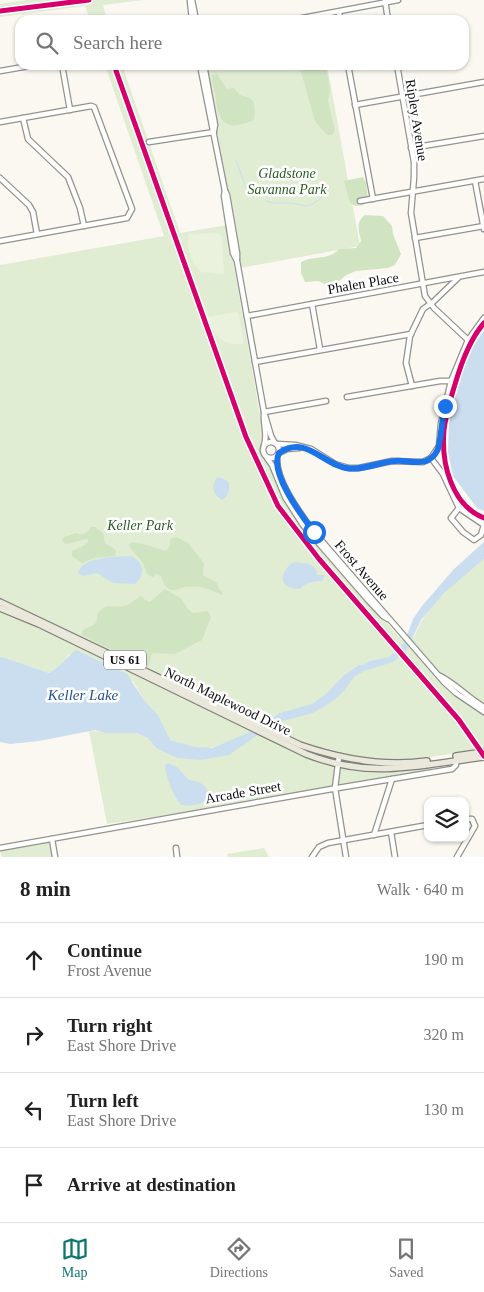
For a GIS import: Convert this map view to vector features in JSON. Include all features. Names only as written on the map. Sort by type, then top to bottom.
[{"type":"main road","name":"North Maplewood Drive","points":[[0,602],[146,670],[247,722]]},
{"type":"main road","name":"North Maplewood Drive","points":[[0,608],[39,624],[274,735],[300,745],[339,756],[368,761],[395,763],[455,758]]},
{"type":"main road","name":"North Maplewood Drive","points":[[274,735],[306,754],[338,764],[368,769],[394,769],[455,758]]},
{"type":"main road","name":"Arcade Street","points":[[455,758],[484,752]]},
{"type":"main road","name":"Arcade Street","points":[[471,756],[484,757]]},
{"type":"street","points":[[191,0],[192,15]]},
{"type":"street","points":[[191,0],[195,15]]},
{"type":"street","points":[[321,15],[385,1],[398,0]]},
{"type":"street","points":[[385,1],[387,15]]},
{"type":"street","points":[[0,71],[15,68]]},
{"type":"street","points":[[63,70],[70,110]]},
{"type":"street","points":[[201,70],[225,191],[224,196],[234,253],[264,412],[272,438],[279,448],[278,455]]},
{"type":"street","points":[[205,70],[215,125],[214,132]]},
{"type":"street","points":[[349,70],[372,199]]},
{"type":"street","name":"Ripley Avenue","points":[[397,70],[411,148],[414,177],[411,213],[425,296],[430,304],[468,340]]},
{"type":"street","points":[[356,105],[484,82]]},
{"type":"street","points":[[0,122],[94,107],[132,209],[127,218],[0,241]]},
{"type":"street","points":[[23,118],[28,139],[68,177],[80,208],[84,226]]},
{"type":"street","points":[[149,142],[214,132]]},
{"type":"street","points":[[411,148],[484,136]]},
{"type":"street","points":[[0,178],[29,205],[33,212],[37,234]]},
{"type":"street","points":[[360,201],[484,179]]},
{"type":"street","points":[[415,238],[484,227],[476,181]]},
{"type":"street","name":"Phalen Place","points":[[247,316],[484,272]]},
{"type":"street","points":[[412,386],[406,363],[411,334],[423,309],[459,277]]},
{"type":"street","points":[[312,304],[320,349]]},
{"type":"street","points":[[264,445],[269,442],[295,445],[316,452],[335,464],[349,468],[395,461],[423,462],[432,458],[439,446],[441,423],[451,381],[468,340],[484,318]]},
{"type":"street","points":[[255,362],[411,334]]},
{"type":"street","points":[[346,397],[445,380],[451,381]]},
{"type":"street","points":[[264,412],[326,401]]},
{"type":"street","points":[[264,412],[266,439],[263,454],[273,459],[287,449],[304,448]]},
{"type":"street","name":"Frost Avenue","points":[[278,455],[278,468],[285,486],[300,512],[320,538],[438,675],[456,693],[484,712]]},
{"type":"street","name":"Frost Avenue","points":[[268,458],[285,497],[303,525],[383,616],[390,620]]},
{"type":"street","points":[[432,458],[443,474],[458,508],[484,525],[481,535],[474,540],[463,532],[452,518],[458,508]]},
{"type":"street","name":"Frost Avenue","points":[[438,675],[447,679],[484,707]]},
{"type":"street","points":[[339,756],[335,788],[346,857]]},
{"type":"street","name":"Arcade Street","points":[[0,848],[452,769],[456,765],[455,758]]},
{"type":"street","points":[[374,835],[392,778]]},
{"type":"street","points":[[469,819],[472,819],[475,826],[469,836]]},
{"type":"street","points":[[312,857],[322,845],[424,827]]},
{"type":"street","points":[[390,832],[395,857]]},
{"type":"street","points":[[52,839],[55,857]]},
{"type":"street","points":[[457,857],[466,842]]},
{"type":"street","points":[[176,848],[178,857]]},
{"type":"green space","points":[[27,0],[143,0],[103,5],[106,15],[88,15],[85,6],[0,17],[0,4]]},
{"type":"green space","name":"Keller Park","points":[[107,70],[124,70],[180,233],[227,225],[264,438],[262,456],[269,462],[281,496],[330,561],[402,640],[414,637],[434,603],[463,575],[484,559],[484,749],[430,757],[431,770],[208,809],[107,824],[89,731],[136,733],[148,738],[156,748],[200,760],[232,740],[213,747],[203,748],[169,740],[158,715],[144,700],[133,681],[69,654],[62,665],[49,673],[0,657],[0,265],[164,236]]},
{"type":"green space","name":"Gladstone Savanna Park","points":[[207,70],[328,70],[360,246],[240,268]]},
{"type":"green space","points":[[300,70],[327,70],[330,91],[328,101],[335,130],[332,135],[327,135],[315,121]]},
{"type":"green space","points":[[217,74],[227,89],[234,88],[239,94],[253,101],[255,109],[254,120],[244,124],[230,125],[221,118],[216,104],[212,80],[212,75]]},
{"type":"green space","points":[[363,177],[366,183],[368,198],[363,205],[355,206],[350,203],[344,181]]},
{"type":"green space","points":[[365,215],[383,216],[392,226],[401,254],[395,265],[388,268],[356,271],[346,275],[338,282],[325,284],[318,281],[305,282],[301,273],[301,262],[326,257],[339,249],[356,248],[361,241],[359,224]]},
{"type":"green space","points":[[218,233],[222,237],[224,274],[201,272],[190,254],[189,234]]},
{"type":"green space","points":[[236,312],[239,314],[244,344],[224,341],[213,330],[207,317]]},
{"type":"green space","points":[[91,527],[95,527],[103,533],[105,543],[116,550],[115,556],[94,558],[82,563],[72,556],[72,551],[89,541],[87,539],[66,544],[62,538],[76,533],[84,533]]},
{"type":"green space","points":[[176,537],[188,543],[204,563],[203,575],[217,583],[223,593],[222,595],[199,587],[189,586],[174,590],[168,589],[161,576],[155,574],[154,577],[147,574],[139,557],[129,545],[131,542],[145,544],[166,551],[170,546],[170,539]]},
{"type":"green space","points":[[165,589],[182,599],[187,608],[193,613],[208,611],[211,617],[202,640],[175,654],[152,653],[148,668],[82,635],[82,631],[95,624],[97,615],[103,608],[109,606],[119,607],[141,596],[150,602]]},
{"type":"green space","points":[[49,841],[52,857],[2,857],[0,850]]},
{"type":"green space","points":[[264,848],[269,857],[228,857],[227,854]]},
{"type":"water","points":[[484,330],[484,511],[477,508],[453,476],[448,452],[449,419],[460,378],[473,347]]},
{"type":"water","points":[[218,477],[229,483],[228,493],[222,500],[216,495],[213,487]]},
{"type":"water","name":"Keller Lake","points":[[484,542],[484,559],[444,593],[421,620],[406,651],[393,662],[364,671],[354,677],[344,691],[333,701],[313,713],[275,723],[229,755],[200,760],[177,758],[156,748],[148,738],[136,733],[106,733],[95,730],[39,741],[10,744],[0,742],[0,657],[49,673],[76,650],[127,674],[144,700],[158,715],[170,740],[195,747],[212,748],[252,731],[280,713],[312,704],[327,693],[343,676],[359,665],[389,657],[404,643],[413,619],[422,606],[454,569]]},
{"type":"water","points":[[131,556],[139,562],[142,569],[141,577],[135,584],[113,583],[97,573],[83,576],[78,573],[81,567],[93,560]]},
{"type":"water","points":[[294,562],[310,564],[316,569],[317,575],[325,575],[322,581],[310,582],[300,589],[288,586],[284,583],[283,575],[285,570]]},
{"type":"water","points":[[168,763],[177,767],[189,780],[203,784],[207,789],[209,797],[196,805],[181,805],[168,781],[165,765]]},
{"type":"waterway","points":[[236,160],[247,190],[258,197]]},
{"type":"waterway","points":[[266,201],[306,206],[313,204],[321,198]]},
{"type":"cycle path","points":[[0,11],[89,0]]},
{"type":"cycle path","points":[[116,70],[246,437],[278,506],[319,559],[459,720],[484,756]]},
{"type":"cycle path","points":[[484,323],[471,343],[461,366],[447,411],[444,430],[444,455],[450,481],[463,503],[473,512],[484,518]]},
{"type":"route","points":[[314,532],[285,486],[277,464],[279,453],[287,449],[304,448],[316,452],[335,464],[349,468],[402,460],[426,461],[432,458],[438,450],[445,406]]}]
